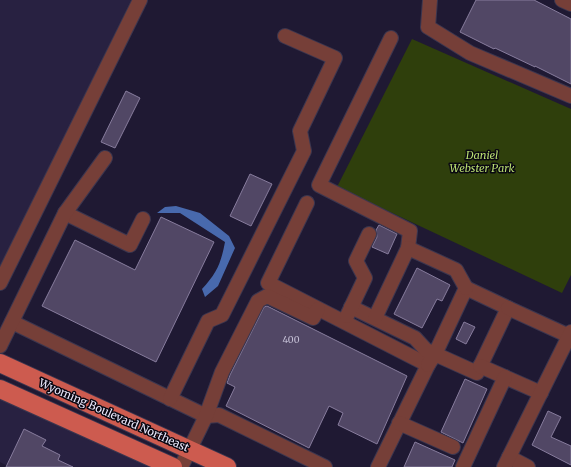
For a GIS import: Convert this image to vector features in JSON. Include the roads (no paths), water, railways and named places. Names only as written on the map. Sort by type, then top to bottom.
[{"type":"main road","name":"Wyoming Boulevard Northeast","points":[[0,363],[228,467]]},
{"type":"main road","name":"Wyoming Boulevard Northeast","points":[[0,389],[173,467]]},
{"type":"street","points":[[0,283],[5,262],[140,0]]},
{"type":"street","points":[[430,0],[428,28],[470,53],[571,96]]},
{"type":"street","points":[[562,0],[571,4]]},
{"type":"street","points":[[170,399],[208,321],[222,315],[304,151],[300,131],[335,58],[285,36]]},
{"type":"street","points":[[375,318],[408,248],[410,231],[319,186],[391,38]]},
{"type":"street","points":[[0,346],[65,213],[105,158]]},
{"type":"street","points":[[307,203],[268,283],[344,322],[431,359],[477,373],[508,308]]},
{"type":"street","points":[[65,213],[130,245],[143,219]]},
{"type":"street","points":[[344,322],[365,278],[356,261],[369,234]]},
{"type":"street","points":[[408,248],[456,270],[466,288],[508,308],[570,334],[506,462],[528,467]]},
{"type":"street","points":[[378,467],[466,288]]},
{"type":"street","points":[[181,467],[206,416],[222,372],[258,301],[267,296],[313,318],[318,309]]},
{"type":"street","points":[[351,307],[415,338],[426,350],[431,359]]},
{"type":"street","points":[[12,322],[206,416],[219,415],[325,467]]},
{"type":"street","points":[[480,366],[541,393]]},
{"type":"street","points":[[463,467],[505,377]]},
{"type":"street","points":[[399,423],[453,448]]},
{"type":"water","points":[[176,206],[200,213],[229,236],[235,248],[218,286],[205,297],[202,289],[218,267],[225,242],[180,213],[157,213],[165,207]]},
{"type":"park label","name":"Daniel Webster Park","points":[[482,161]]}]
